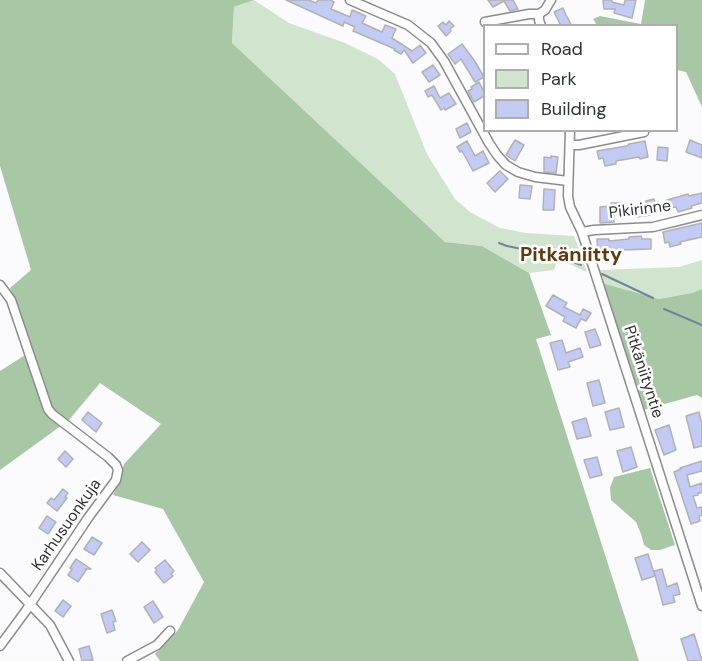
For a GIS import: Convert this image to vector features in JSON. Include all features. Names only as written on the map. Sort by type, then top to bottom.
[{"type":"street","points":[[350,0],[408,25],[431,43],[444,61],[489,143],[506,165],[518,172],[535,177],[568,181]]},
{"type":"street","points":[[485,22],[539,14],[545,10],[551,0]]},
{"type":"street","points":[[539,14],[540,24]]},
{"type":"street","name":"Pitkäniityntie","points":[[570,132],[568,181],[570,207],[582,232],[702,606]]},
{"type":"street","points":[[570,145],[644,132]]},
{"type":"street","name":"Pikirinne","points":[[582,232],[653,227],[702,215]]},
{"type":"street","name":"Karhusuonkuja","points":[[0,285],[11,300],[48,409],[108,457],[118,470],[116,480],[30,605]]},
{"type":"street","points":[[0,573],[50,625],[69,661]]},
{"type":"street","points":[[0,646],[30,605]]},
{"type":"street","points":[[126,661],[157,645],[170,631]]},
{"type":"green space","points":[[0,0],[254,0],[234,7],[232,43],[445,242],[482,246],[529,273],[551,335],[536,339],[639,661],[160,661],[155,654],[178,630],[204,582],[163,509],[113,495],[124,464],[161,424],[100,383],[69,420],[0,470],[0,371],[33,350],[10,288],[31,270],[0,166]]},
{"type":"green space","points":[[254,0],[289,23],[345,43],[378,59],[395,74],[427,154],[455,199],[470,212],[500,228],[526,233],[574,236],[587,272],[558,259],[554,270],[529,273],[482,246],[445,242],[232,43],[234,7]]},
{"type":"green space","points":[[645,0],[702,0],[702,107],[686,72],[678,70],[678,24],[641,24]]},
{"type":"green space","points":[[600,16],[641,24],[596,24],[593,19]]},
{"type":"green space","points":[[702,260],[702,289],[659,299],[602,283],[598,270],[679,267]]},
{"type":"green space","points":[[602,283],[659,299],[702,289],[702,398],[697,395],[643,410]]},
{"type":"green space","points":[[650,468],[675,545],[660,550],[651,550],[644,545],[636,522],[611,500],[610,488],[614,477]]},
{"type":"building","points":[[286,0],[309,0],[316,3],[318,0],[330,0],[334,2],[331,9],[350,17],[352,10],[366,16],[362,23],[382,32],[385,25],[396,29],[392,38],[412,51],[420,45],[426,53],[413,63],[404,50],[401,54],[395,49],[353,31],[355,27],[344,22],[343,26]]},
{"type":"building","points":[[488,0],[513,0],[518,9],[510,11],[504,1],[493,7]]},
{"type":"building","points":[[603,0],[612,0],[612,2],[624,5],[625,0],[636,0],[632,18],[614,13],[615,9],[604,9]]},
{"type":"building","points":[[563,8],[571,24],[560,24],[554,12]]},
{"type":"building","points":[[449,21],[454,26],[446,36],[438,26],[443,22],[446,25]]},
{"type":"building","points":[[462,44],[483,78],[475,82],[461,59],[455,64],[448,54]]},
{"type":"building","points":[[433,65],[440,75],[429,82],[422,72]]},
{"type":"building","points":[[479,82],[483,97],[474,102],[468,91],[472,89],[471,87]]},
{"type":"building","points":[[434,86],[440,98],[449,93],[456,104],[441,110],[432,95],[428,97],[425,91]]},
{"type":"building","points":[[467,123],[471,132],[460,138],[456,129]]},
{"type":"building","points":[[515,140],[524,145],[515,161],[506,155]]},
{"type":"building","points":[[690,140],[702,145],[702,158],[686,152]]},
{"type":"building","points":[[467,141],[475,156],[483,151],[489,163],[473,171],[462,151],[460,152],[457,147]]},
{"type":"building","points":[[645,141],[648,157],[616,161],[616,164],[605,166],[603,158],[599,159],[597,151]]},
{"type":"building","points":[[658,147],[668,148],[667,161],[657,160]]},
{"type":"building","points":[[551,156],[558,157],[556,173],[544,172],[544,157],[551,158]]},
{"type":"building","points":[[500,171],[508,179],[495,192],[487,183]]},
{"type":"building","points":[[520,185],[532,186],[530,199],[519,198]]},
{"type":"building","points":[[544,189],[555,190],[554,210],[543,210]]},
{"type":"building","points":[[702,193],[702,203],[678,212],[676,207],[670,208],[667,200],[688,194],[689,196]]},
{"type":"building","points":[[654,199],[657,211],[649,212],[650,215],[637,217],[635,208],[647,206],[646,201]]},
{"type":"building","points":[[611,203],[620,203],[620,214],[614,214],[614,222],[600,223],[600,207],[611,206]]},
{"type":"building","points":[[702,223],[702,237],[670,247],[669,242],[665,243],[663,232]]},
{"type":"building","points":[[641,236],[642,239],[651,239],[651,249],[621,250],[622,252],[610,253],[610,255],[598,255],[597,239],[609,239],[609,241]]},
{"type":"building","points":[[553,295],[567,303],[564,307],[580,315],[583,309],[591,313],[586,321],[581,319],[576,328],[563,321],[565,317],[546,306]]},
{"type":"building","points":[[595,329],[601,345],[590,348],[585,332]]},
{"type":"building","points":[[562,340],[566,353],[580,348],[583,357],[568,362],[570,367],[558,370],[550,343]]},
{"type":"building","points":[[599,380],[605,403],[593,406],[587,383]]},
{"type":"building","points":[[619,408],[624,427],[610,430],[605,412]]},
{"type":"building","points":[[88,412],[102,423],[96,432],[82,420]]},
{"type":"building","points":[[699,412],[702,424],[702,446],[694,448],[686,416]]},
{"type":"building","points":[[586,418],[591,436],[577,439],[572,422]]},
{"type":"building","points":[[669,425],[676,450],[664,455],[655,430]]},
{"type":"building","points":[[631,447],[637,467],[623,472],[617,451]]},
{"type":"building","points":[[65,451],[73,459],[66,467],[58,459]]},
{"type":"building","points":[[597,457],[602,475],[590,478],[584,460]]},
{"type":"building","points":[[702,461],[702,471],[687,475],[690,487],[702,483],[702,493],[693,496],[697,508],[702,507],[702,515],[699,516],[700,521],[691,524],[674,472]]},
{"type":"building","points":[[63,489],[68,493],[65,497],[67,498],[57,511],[47,503],[51,498],[54,500]]},
{"type":"building","points":[[47,516],[56,522],[48,534],[39,528]]},
{"type":"building","points":[[92,537],[102,543],[94,555],[84,549]]},
{"type":"building","points":[[142,542],[150,550],[138,562],[130,554]]},
{"type":"building","points":[[648,554],[655,576],[642,580],[635,558]]},
{"type":"building","points":[[76,559],[91,569],[85,569],[78,582],[68,575]]},
{"type":"building","points":[[165,560],[174,571],[171,574],[173,576],[164,583],[155,572],[157,570],[155,568]]},
{"type":"building","points":[[662,569],[667,587],[677,583],[680,594],[673,596],[675,602],[663,605],[654,571]]},
{"type":"building","points":[[63,600],[71,606],[63,617],[55,611]]},
{"type":"building","points":[[153,601],[163,617],[154,623],[144,607]]},
{"type":"building","points":[[112,610],[116,621],[113,622],[115,630],[107,633],[101,614]]},
{"type":"building","points":[[694,634],[702,661],[688,661],[681,639]]},
{"type":"building","points":[[89,646],[93,660],[82,661],[79,649]]},
{"type":"waterway","points":[[499,243],[557,256],[581,265]]},
{"type":"waterway","points":[[602,274],[653,298]]},
{"type":"waterway","points":[[664,309],[702,325]]},
{"type":"district","name":"Pitkäniitty","points":[[571,256]]}]
